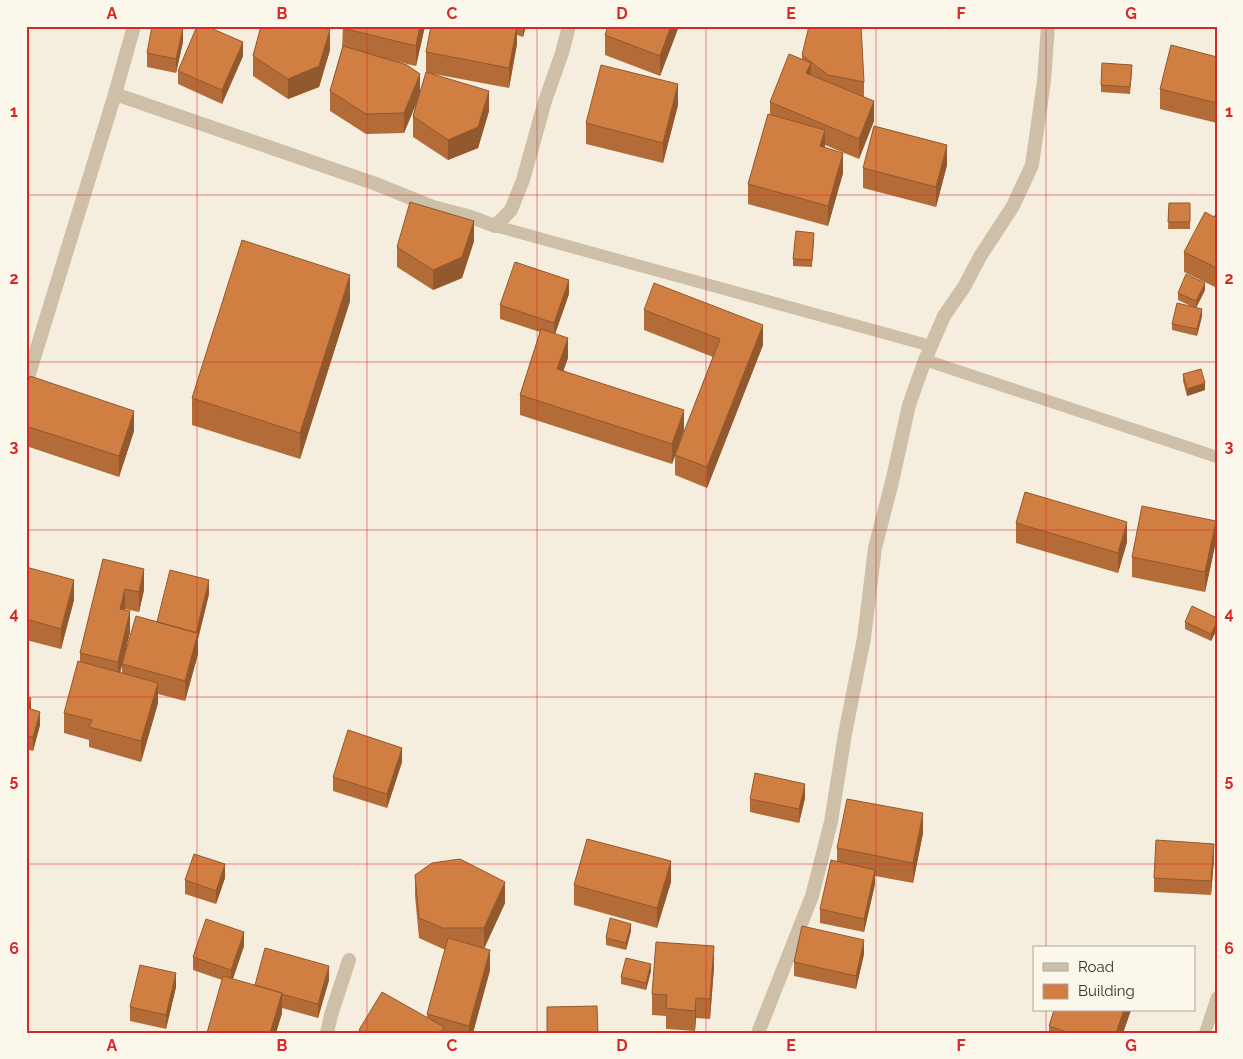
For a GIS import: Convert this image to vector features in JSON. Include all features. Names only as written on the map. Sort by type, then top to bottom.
[{"type":"street","points":[[26,384],[134,26]]},
{"type":"street","points":[[115,94],[376,184],[433,208],[471,217],[495,226],[511,210],[523,180],[545,101],[569,26]]},
{"type":"street","points":[[758,1033],[812,896],[831,822],[845,734],[864,638],[875,548],[892,482],[908,405],[944,316],[964,287],[981,255],[1013,206],[1032,166],[1044,80],[1048,26]]},
{"type":"street","points":[[327,1033],[349,960]]},
{"type":"lane","points":[[495,226],[931,346]]},
{"type":"lane","points":[[925,360],[1217,457]]},
{"type":"lane","points":[[1205,1033],[1217,997]]},
{"type":"building","points":[[152,26],[183,28],[176,59],[147,53]]},
{"type":"building","points":[[197,26],[206,26],[243,42],[222,90],[178,71]]},
{"type":"building","points":[[261,26],[318,26],[330,30],[319,66],[288,79],[253,56]]},
{"type":"building","points":[[343,26],[420,26],[416,46],[342,28]]},
{"type":"building","points":[[431,26],[517,26],[509,68],[426,52]]},
{"type":"building","points":[[608,26],[671,26],[660,56],[605,35]]},
{"type":"building","points":[[809,26],[861,26],[864,82],[828,75],[802,55]]},
{"type":"building","points":[[1171,45],[1217,57],[1217,103],[1160,89]]},
{"type":"building","points":[[343,46],[407,65],[420,74],[404,113],[366,114],[330,91]]},
{"type":"building","points":[[789,54],[811,63],[806,73],[874,101],[859,139],[770,102]]},
{"type":"building","points":[[1102,63],[1132,65],[1130,87],[1101,85]]},
{"type":"building","points":[[601,65],[678,84],[663,143],[586,123]]},
{"type":"building","points":[[426,72],[489,91],[478,127],[448,140],[413,116]]},
{"type":"building","points":[[768,114],[825,130],[820,146],[843,153],[828,206],[748,184]]},
{"type":"building","points":[[874,126],[947,145],[936,187],[863,168]]},
{"type":"building","points":[[410,202],[474,221],[462,257],[433,270],[397,247]]},
{"type":"building","points":[[1169,203],[1190,203],[1190,222],[1168,222]]},
{"type":"building","points":[[1205,212],[1214,217],[1217,212],[1217,268],[1184,252]]},
{"type":"building","points":[[796,231],[814,233],[812,260],[793,259]]},
{"type":"building","points":[[242,240],[350,275],[300,433],[192,398]]},
{"type":"building","points":[[515,262],[569,280],[554,323],[500,305]]},
{"type":"building","points":[[1186,274],[1205,283],[1196,301],[1178,293]]},
{"type":"building","points":[[654,283],[763,325],[707,467],[675,455],[720,339],[644,310]]},
{"type":"building","points":[[1177,303],[1202,309],[1197,329],[1172,324]]},
{"type":"building","points":[[541,329],[568,338],[557,369],[684,410],[672,444],[520,395]]},
{"type":"building","points":[[1201,369],[1205,383],[1187,389],[1183,374]]},
{"type":"building","points":[[30,376],[134,411],[119,456],[26,426],[26,388]]},
{"type":"building","points":[[1025,492],[1127,522],[1118,553],[1016,523]]},
{"type":"building","points":[[1142,506],[1216,521],[1205,572],[1132,557]]},
{"type":"building","points":[[103,559],[144,569],[139,592],[125,589],[120,609],[130,611],[118,662],[80,653]]},
{"type":"building","points":[[26,567],[74,580],[61,629],[26,619]]},
{"type":"building","points":[[170,570],[209,580],[196,633],[157,622]]},
{"type":"building","points":[[1192,606],[1217,618],[1211,634],[1185,622]]},
{"type":"building","points":[[136,616],[198,633],[185,681],[122,664]]},
{"type":"building","points":[[78,661],[158,683],[141,741],[89,727],[92,720],[64,713]]},
{"type":"building","points":[[26,696],[31,698],[28,708],[40,712],[33,737],[26,735]]},
{"type":"building","points":[[348,730],[402,748],[387,794],[333,777]]},
{"type":"building","points":[[755,773],[805,784],[799,809],[750,799]]},
{"type":"building","points":[[847,799],[923,813],[913,863],[837,848]]},
{"type":"building","points":[[587,839],[671,861],[657,908],[574,885]]},
{"type":"building","points":[[1156,840],[1214,844],[1211,881],[1154,878]]},
{"type":"building","points":[[194,854],[225,864],[216,891],[185,880]]},
{"type":"building","points":[[460,859],[505,882],[484,928],[443,928],[419,918],[415,875],[432,863]]},
{"type":"building","points":[[831,860],[875,870],[864,919],[820,909]]},
{"type":"building","points":[[610,918],[631,924],[626,943],[606,938]]},
{"type":"building","points":[[206,919],[244,932],[231,970],[193,957]]},
{"type":"building","points":[[802,926],[864,940],[856,976],[794,962]]},
{"type":"building","points":[[448,938],[490,950],[469,1026],[427,1014]]},
{"type":"building","points":[[656,942],[714,946],[710,999],[696,998],[695,1011],[666,1008],[667,995],[652,994]]},
{"type":"building","points":[[265,948],[329,966],[318,1004],[255,985]]},
{"type":"building","points":[[626,958],[651,964],[646,983],[621,977]]},
{"type":"building","points":[[140,965],[176,973],[166,1015],[130,1007]]},
{"type":"building","points":[[223,976],[282,993],[270,1033],[207,1033]]},
{"type":"building","points":[[382,992],[444,1027],[440,1033],[363,1033],[359,1030]]},
{"type":"building","points":[[597,1006],[598,1033],[547,1033],[547,1007]]},
{"type":"building","points":[[1053,1012],[1123,1012],[1116,1033],[1070,1033],[1049,1026]]}]
